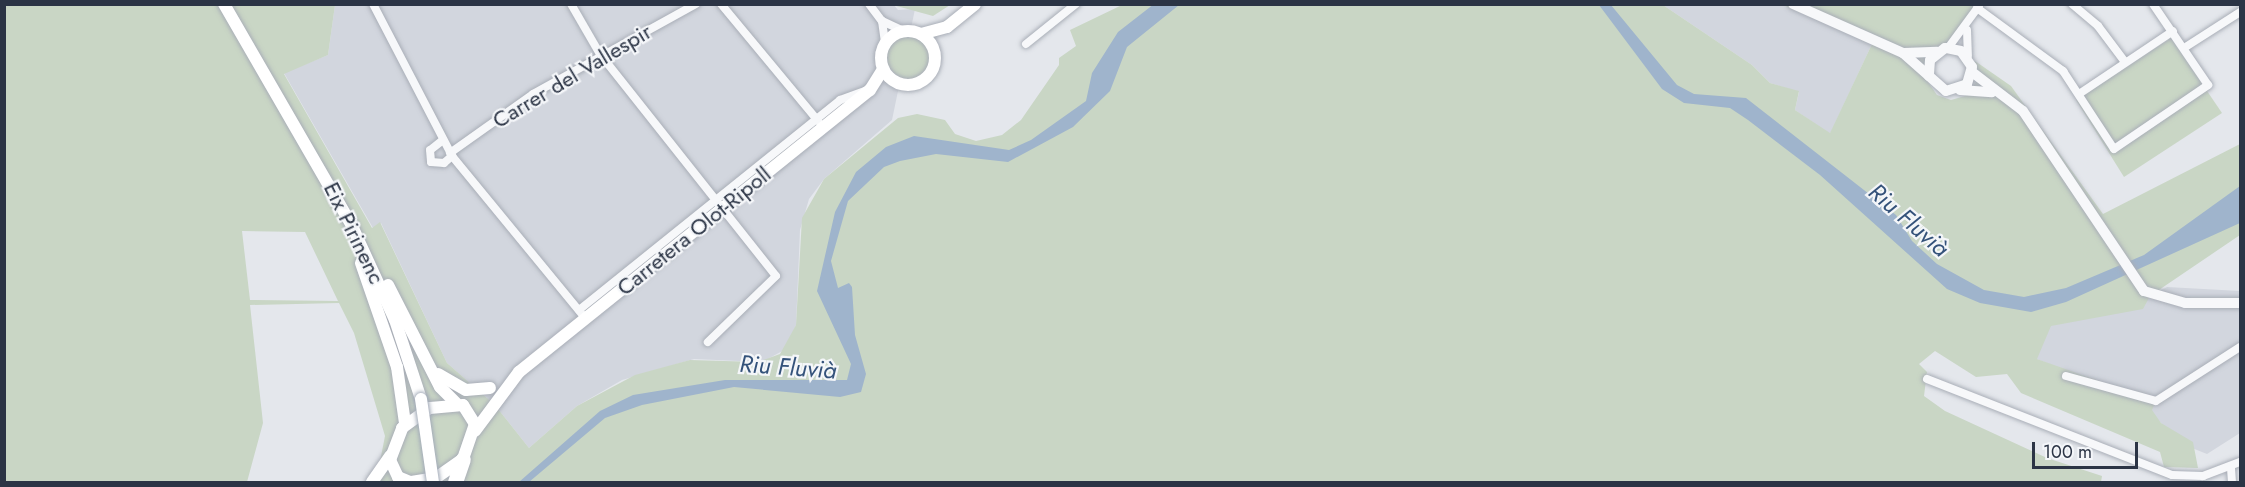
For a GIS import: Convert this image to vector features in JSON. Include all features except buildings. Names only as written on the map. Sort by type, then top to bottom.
[{"type":"highway","points":[[455,483],[463,459]]},
{"type":"main road","name":"Eix Pirinenc","points":[[224,4],[314,154],[352,226],[395,320],[421,399],[433,483]]},
{"type":"main road","points":[[947,27],[924,80],[895,82],[883,69],[885,43],[903,31],[921,34],[947,27],[975,4]]},
{"type":"main road","points":[[921,34],[935,53]]},
{"type":"main road","name":"Carretera Olot-Ripoll","points":[[870,90],[883,69]]},
{"type":"main road","name":"Carretera Olot-Ripoll","points":[[475,431],[489,405],[519,372],[582,314],[820,122],[870,90],[895,82]]},
{"type":"main road","points":[[314,154],[380,313],[397,366],[405,423]]},
{"type":"main road","points":[[352,226],[429,365],[457,403],[471,412],[475,431],[463,459],[436,478],[409,483],[394,472],[390,454]]},
{"type":"main road","points":[[429,365],[449,384],[466,390],[490,388]]},
{"type":"main road","name":"Carretera Olot-Ripoll","points":[[457,403],[519,372]]},
{"type":"main road","points":[[372,483],[405,423],[430,408],[457,403]]},
{"type":"street","points":[[374,4],[451,154],[582,314]]},
{"type":"street","points":[[571,4],[600,54],[776,276],[708,342]]},
{"type":"street","name":"Carrer del Vallespir","points":[[451,154],[600,54],[696,4]]},
{"type":"street","points":[[721,4],[820,122]]},
{"type":"street","points":[[869,4],[882,21],[903,31]]},
{"type":"street","points":[[1026,44],[1077,4]]},
{"type":"street","points":[[1793,4],[1903,52],[1929,75],[1941,90],[1993,93]]},
{"type":"street","points":[[2072,4],[2098,26],[2125,62]]},
{"type":"street","points":[[1903,52],[1937,52],[1948,48],[1967,28],[1978,7],[2052,61],[2079,94],[2114,149],[2208,85],[2153,4]]},
{"type":"street","points":[[2184,48],[2241,11],[2238,4]]},
{"type":"street","points":[[882,21],[885,43]]},
{"type":"street","points":[[1967,28],[1968,56],[1972,72],[1993,93],[2030,121],[2144,291],[2158,299],[2241,303]]},
{"type":"street","points":[[2079,94],[2173,31]]},
{"type":"street","points":[[1948,48],[1968,56]]},
{"type":"street","points":[[1929,75],[1937,52]]},
{"type":"street","points":[[1960,90],[1972,72]]},
{"type":"street","points":[[443,140],[430,150],[431,162],[444,163],[451,154]]},
{"type":"street","points":[[2066,376],[2156,401],[2241,347]]},
{"type":"street","points":[[1927,379],[2138,465],[2203,476]]},
{"type":"street","points":[[2187,483],[2231,468],[2241,462]]},
{"type":"street","points":[[2231,468],[2232,483]]},
{"type":"shaded area","points":[[893,4],[898,10],[915,9],[892,120],[824,179],[809,199],[800,230],[796,325],[786,349],[762,362],[694,359],[622,380],[577,406],[529,448],[494,404],[447,363],[381,223],[373,228],[284,73],[328,55],[335,5]]},
{"type":"shaded area","points":[[1663,5],[1783,5],[1872,44],[1830,134],[1795,110],[1799,92],[1770,83],[1752,65]]},
{"type":"shaded area","points":[[2167,287],[2240,291],[2240,433],[2207,454],[2182,444],[2139,401],[2032,357],[2047,326],[2137,303]]},
{"type":"green space","points":[[4,5],[335,5],[328,55],[284,74],[372,228],[380,222],[447,363],[494,404],[529,448],[577,406],[635,375],[690,360],[758,362],[780,354],[796,325],[802,218],[824,179],[898,118],[917,114],[945,120],[955,134],[976,141],[1002,135],[1021,120],[1059,65],[1059,58],[1076,46],[1070,30],[1122,5],[1663,5],[1752,65],[1770,83],[1799,91],[1795,110],[1830,133],[1872,44],[1783,5],[1974,5],[1954,47],[1934,54],[1928,82],[1937,95],[1951,100],[1965,96],[1977,81],[1975,61],[2011,86],[2103,214],[2240,144],[2240,235],[2150,296],[2143,309],[2051,326],[2037,359],[2156,401],[2152,410],[2161,423],[2193,442],[2198,468],[2164,467],[2160,452],[2021,393],[2007,374],[1976,377],[1935,351],[1919,364],[1927,372],[1924,396],[1945,411],[2047,458],[2102,476],[2101,482],[376,482],[385,436],[354,333],[339,303],[250,305],[263,423],[247,482],[5,482]],"holes":[[[242,231],[305,232],[338,301],[250,300]]]},
{"type":"green space","points":[[893,5],[950,5],[933,16]]},
{"type":"green space","points":[[909,35],[924,42],[931,57],[924,72],[909,79],[894,72],[887,57],[894,42]]},
{"type":"green space","points":[[2171,38],[2222,113],[2124,177],[2076,100]]},
{"type":"water","points":[[1154,4],[1179,5],[1127,47],[1110,91],[1073,127],[1008,162],[936,154],[900,161],[884,167],[848,201],[831,261],[838,288],[849,283],[852,287],[855,335],[866,374],[861,392],[840,397],[734,387],[642,405],[605,418],[529,482],[519,482],[600,411],[633,395],[725,380],[847,380],[851,364],[817,291],[835,212],[856,172],[886,147],[914,136],[1009,150],[1031,140],[1086,101],[1092,73],[1118,32]]},
{"type":"water","points":[[1599,5],[1611,5],[1677,85],[1694,94],[1746,98],[1896,215],[1912,241],[1937,264],[1984,290],[2024,297],[2066,288],[2144,255],[2240,186],[2240,223],[2066,302],[2031,312],[1980,303],[1947,289],[1820,175],[1748,120],[1730,108],[1684,103],[1662,89]]},
{"type":"water label","name":"Riu Fluvià","points":[[1909,220]]},
{"type":"water label","name":"Riu Fluvià","points":[[788,367]]}]
